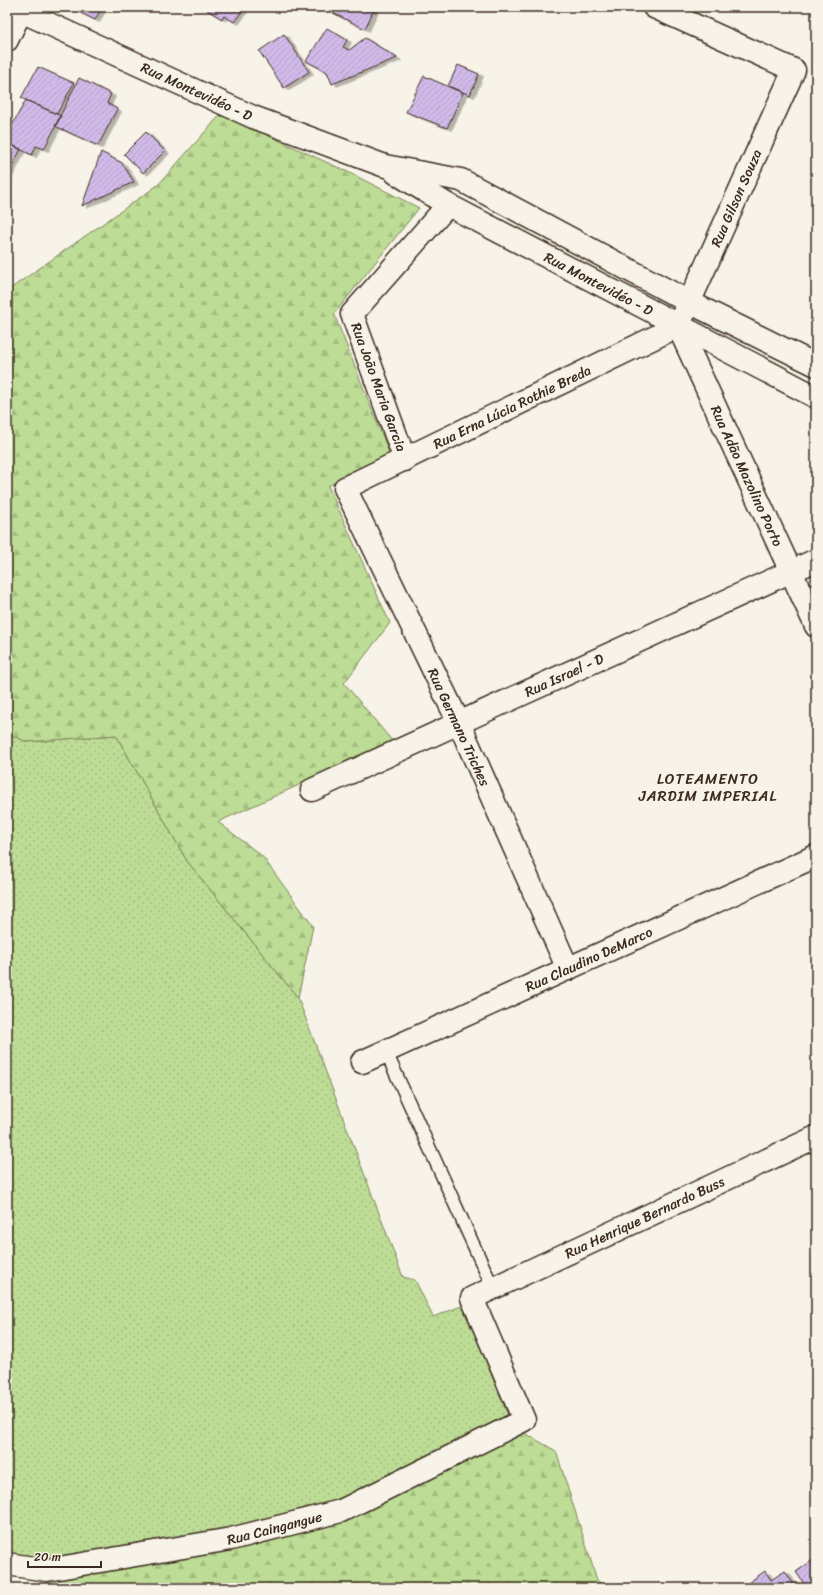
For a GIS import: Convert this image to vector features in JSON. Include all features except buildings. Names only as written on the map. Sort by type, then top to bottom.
[{"type":"street","name":"Rua Gilson Souza","points":[[654,7],[794,70],[678,326]]},
{"type":"street","points":[[7,40],[19,8]]},
{"type":"street","name":"Rua Montevidéo - D","points":[[19,8],[253,117],[384,166],[461,180],[690,302],[813,364]]},
{"type":"street","name":"Rua Montevidéo - D","points":[[384,166],[448,205],[806,393]]},
{"type":"street","name":"Rua João Maria Garcia","points":[[406,460],[352,314],[448,205]]},
{"type":"street","name":"Rua Erna Lúcia Rothie Breda","points":[[345,488],[406,460],[678,326]]},
{"type":"street","name":"Rua Adão Mazolino Porto","points":[[678,326],[816,626]]},
{"type":"street","points":[[806,393],[813,364]]},
{"type":"street","name":"Rua Germano Triches","points":[[345,488],[459,723],[568,969]]},
{"type":"street","name":"Rua Israel - D","points":[[312,790],[816,560]]},
{"type":"street","name":"Rua Claudino DeMarco","points":[[362,1062],[816,856]]},
{"type":"street","name":"Rua Henrique Bernardo Buss","points":[[524,1420],[472,1298],[816,1137]]},
{"type":"street","name":"Rua Caingangue","points":[[7,1564],[47,1570],[231,1539],[341,1511],[524,1420]]},
{"type":"lane","points":[[386,1052],[493,1288]]},
{"type":"green space","points":[[221,114],[348,172],[419,208],[334,314],[390,455],[328,486],[390,623],[344,683],[393,742],[218,822],[262,856],[313,926],[298,998],[187,861],[116,735],[27,742],[7,733],[7,291],[158,185]]},
{"type":"green space","points":[[7,733],[27,742],[116,735],[187,861],[298,998],[403,1277],[415,1280],[433,1317],[464,1305],[512,1426],[341,1511],[231,1539],[7,1564]]},
{"type":"green space","points":[[512,1426],[556,1451],[597,1580],[606,1588],[65,1588],[47,1570],[341,1511]]},
{"type":"district","name":"LOTEAMENTO JARDIM IMPERIAL","points":[[708,788]]}]
